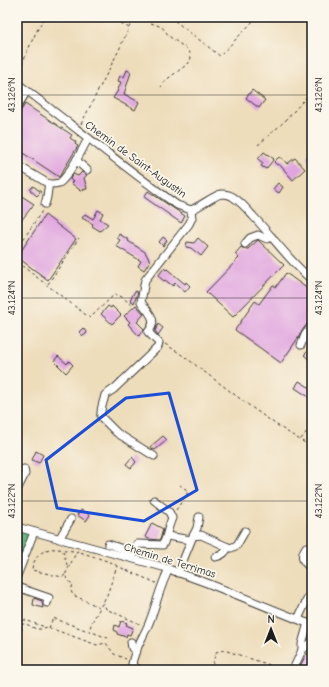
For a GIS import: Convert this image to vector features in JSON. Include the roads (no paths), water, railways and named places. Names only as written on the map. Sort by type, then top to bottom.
[{"type":"street","name":"Chemin de Saint-Augustin","points":[[17,83],[177,205],[191,210],[219,194],[232,196],[242,204],[299,268],[312,280]]},
{"type":"street","points":[[17,106],[26,91]]},
{"type":"street","points":[[17,165],[49,184],[58,183],[64,179],[81,154],[88,138]]},
{"type":"street","points":[[77,159],[79,163],[87,170]]},
{"type":"street","points":[[45,204],[49,184]]},
{"type":"street","points":[[154,456],[117,433],[101,417],[100,408],[105,395],[114,390],[153,352],[160,343],[148,332],[153,324],[153,319],[141,302],[145,280],[189,224],[192,218],[191,210]]},
{"type":"street","points":[[245,244],[250,238],[258,234],[268,239],[272,237]]},
{"type":"street","points":[[302,345],[306,334],[312,325]]},
{"type":"street","points":[[17,490],[25,474],[24,469]]},
{"type":"street","points":[[132,557],[137,544],[163,545],[167,536],[172,518],[169,512],[154,500]]},
{"type":"street","points":[[178,573],[197,528],[199,517]]},
{"type":"street","points":[[59,539],[71,519]]},
{"type":"street","name":"Chemin de Terrimas","points":[[17,527],[132,557],[178,573],[310,624]]},
{"type":"street","points":[[167,536],[192,538],[201,535],[231,548],[237,545],[245,531]]},
{"type":"street","points":[[17,576],[34,532]]},
{"type":"street","points":[[108,544],[129,551],[132,557]]},
{"type":"street","points":[[215,558],[227,550],[228,546]]},
{"type":"street","points":[[312,547],[306,547],[302,557],[304,563],[312,568]]},
{"type":"street","points":[[140,670],[135,668],[132,664],[133,660],[155,608],[164,577],[169,570]]},
{"type":"street","points":[[17,587],[49,598],[47,603]]},
{"type":"street","points":[[298,619],[312,589]]},
{"type":"street","points":[[293,670],[302,650],[302,644],[310,624]]},
{"type":"street","points":[[131,642],[132,648],[137,650]]},
{"type":"street","points":[[302,650],[312,642]]}]
